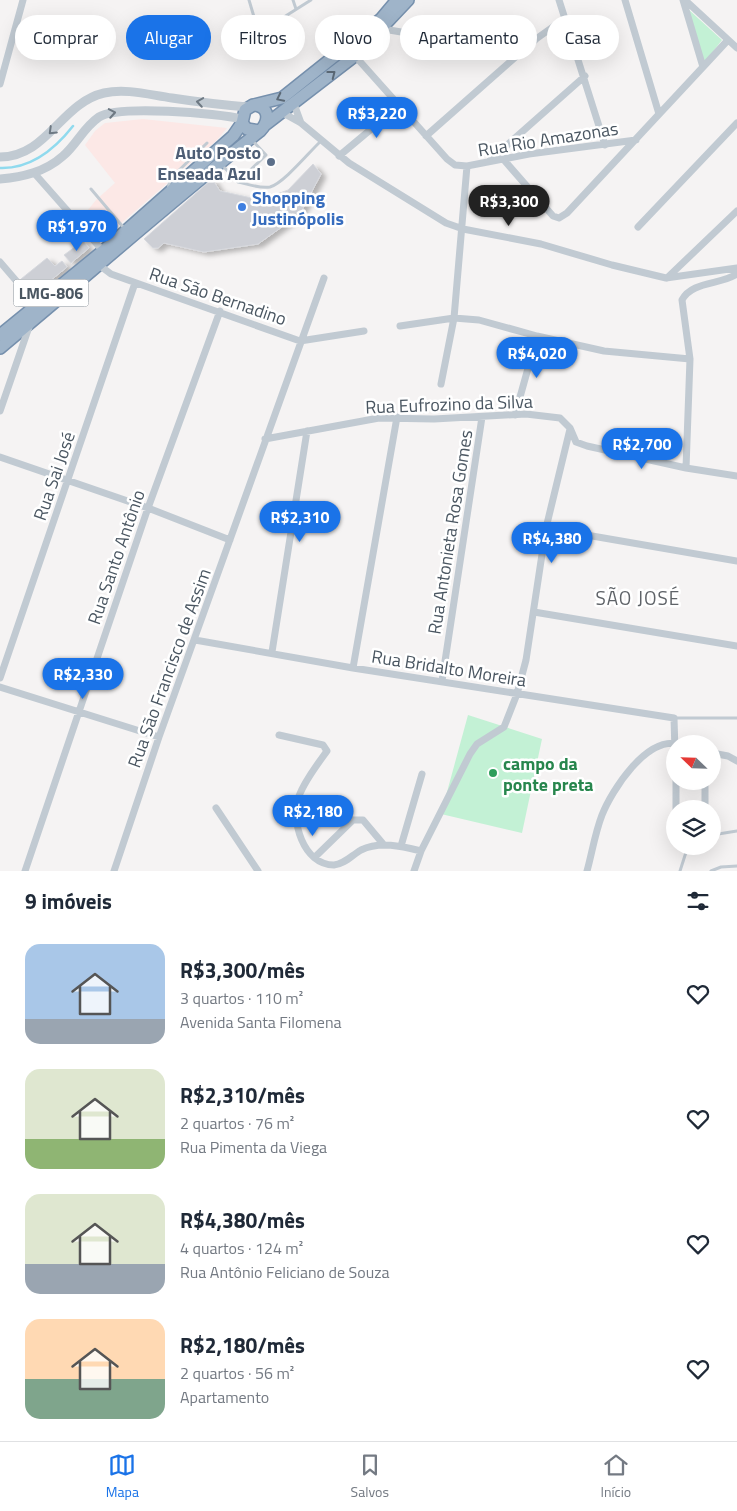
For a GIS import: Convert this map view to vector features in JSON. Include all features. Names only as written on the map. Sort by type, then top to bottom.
[{"type":"highway","points":[[384,15],[397,0]]},
{"type":"highway","name":"LMG-806","points":[[390,21],[408,0]]},
{"type":"highway","points":[[251,106],[282,98],[330,60]]},
{"type":"highway","name":"LMG-806","points":[[0,336],[169,193],[216,158],[283,113],[350,60]]},
{"type":"highway","points":[[242,121],[247,129],[258,131],[267,113],[262,107],[251,106]]},
{"type":"highway","name":"LMG-806","points":[[0,348],[175,198],[216,158],[233,136],[251,106]]},
{"type":"street","points":[[0,84],[23,0]]},
{"type":"street","points":[[559,0],[563,15]]},
{"type":"street","points":[[625,0],[659,114]]},
{"type":"street","points":[[684,0],[737,48]]},
{"type":"street","points":[[684,0],[703,67]]},
{"type":"street","name":"Rua Rio Amazonas","points":[[360,60],[446,159],[455,165],[467,166],[529,154],[636,140],[728,40]]},
{"type":"street","points":[[426,136],[514,60]]},
{"type":"street","points":[[579,60],[605,145]]},
{"type":"street","points":[[487,162],[585,76]]},
{"type":"street","points":[[0,156],[12,157],[36,147],[76,106],[103,93],[125,91],[251,106]]},
{"type":"street","points":[[294,104],[301,123]]},
{"type":"street","points":[[339,156],[400,105]]},
{"type":"street","points":[[0,179],[35,174],[63,156],[84,128],[100,116],[115,112],[182,113],[242,121]]},
{"type":"street","points":[[283,113],[301,123],[339,156],[446,223],[463,229],[542,244],[612,265],[666,278],[737,268]]},
{"type":"street","points":[[638,227],[737,123]]},
{"type":"street","points":[[504,160],[548,212],[559,218],[567,213],[636,140]]},
{"type":"street","points":[[441,384],[454,318],[467,166]]},
{"type":"street","points":[[35,174],[102,251]]},
{"type":"street","points":[[666,278],[737,211]]},
{"type":"street","points":[[0,262],[37,305]]},
{"type":"street","name":"Rua São Bernadino","points":[[99,265],[111,274],[220,311],[300,341]]},
{"type":"street","points":[[686,468],[690,359],[682,300],[685,294],[696,288],[729,280],[737,274]]},
{"type":"street","name":"Rua São Francisco de Assim","points":[[114,871],[159,737],[324,278]]},
{"type":"street","name":"Rua Sai José","points":[[0,678],[135,283]]},
{"type":"street","name":"Rua Santo Antônio","points":[[25,871],[148,508],[220,311]]},
{"type":"street","points":[[400,326],[454,318],[479,320],[537,336],[604,351],[690,359]]},
{"type":"street","points":[[0,411],[31,322]]},
{"type":"street","points":[[300,341],[364,331]]},
{"type":"street","points":[[515,415],[537,336]]},
{"type":"street","name":"Rua Eufrozino da Silva","points":[[265,439],[379,418],[397,417],[434,419],[526,414],[560,418],[570,428]]},
{"type":"street","points":[[353,668],[397,417]]},
{"type":"street","name":"Rua Antonieta Rosa Gomes","points":[[442,681],[482,417]]},
{"type":"street","points":[[570,428],[576,442],[587,446],[686,468],[737,476]]},
{"type":"street","points":[[414,871],[421,851],[470,754],[477,744],[504,727],[517,694],[526,660],[546,528],[570,428]]},
{"type":"street","points":[[272,652],[307,431]]},
{"type":"street","points":[[0,456],[148,508],[230,540]]},
{"type":"street","points":[[546,528],[737,561]]},
{"type":"street","points":[[534,612],[737,646]]},
{"type":"street","name":"Rua Bridalto Moreira","points":[[195,640],[272,652],[353,668],[674,718]]},
{"type":"street","points":[[0,687],[80,710],[159,737]]},
{"type":"street","points":[[674,718],[675,735]]},
{"type":"street","points":[[279,735],[326,747],[327,750],[298,797],[295,819],[306,849],[315,857],[331,865],[340,864],[361,850],[384,845],[401,846],[421,851]]},
{"type":"street","points":[[587,871],[602,815],[623,777],[655,747],[666,745]]},
{"type":"street","points":[[721,755],[737,761]]},
{"type":"street","points":[[401,846],[422,774]]},
{"type":"street","points":[[216,808],[258,871]]},
{"type":"street","points":[[315,857],[353,820],[358,819],[363,820],[384,845]]},
{"type":"lane","points":[[249,0],[257,27],[261,29],[265,29],[311,0]]},
{"type":"lane","points":[[293,0],[296,9]]},
{"type":"lane","points":[[238,182],[266,155],[258,131]]},
{"type":"lane","points":[[216,158],[238,182],[260,187],[270,187],[280,182],[320,141]]},
{"type":"lane","points":[[169,193],[168,183],[170,179],[207,143]]},
{"type":"lane","points":[[91,188],[126,230]]},
{"type":"lane","points":[[674,718],[737,718]]},
{"type":"lane","points":[[721,833],[737,830]]},
{"type":"lane","points":[[680,871],[685,855]]},
{"type":"lane","points":[[712,871],[730,869],[737,866]]},
{"type":"shaded area","points":[[143,119],[227,128],[217,140],[103,239],[84,215],[96,200],[115,183],[85,145],[95,131],[105,123]]},
{"type":"green space","points":[[688,9],[722,40],[704,63]]},
{"type":"green space","name":"campo da ponte preta","points":[[468,715],[542,739],[522,833],[441,814]]},
{"type":"building","name":"Shopping Justinópolis","points":[[313,164],[321,174],[300,214],[258,244],[204,252],[164,243],[158,248],[153,248],[144,239],[212,179],[220,191],[261,200],[288,190]]},
{"type":"building","points":[[83,241],[89,248],[71,263],[64,255]]},
{"type":"building","points":[[47,258],[55,266],[62,261],[67,267],[34,294],[21,279]]},
{"type":"waterway","points":[[0,168],[22,165],[41,156],[50,150],[73,126]]},
{"type":"place","name":"Auto Posto Enseada Azul","points":[[271,162]]},
{"type":"place","name":"Shopping Justinópolis","points":[[242,207]]},
{"type":"place","name":"campo da ponte preta","points":[[493,773]]},
{"type":"district","name":"SÃO JOSÉ","points":[[638,597]]}]
